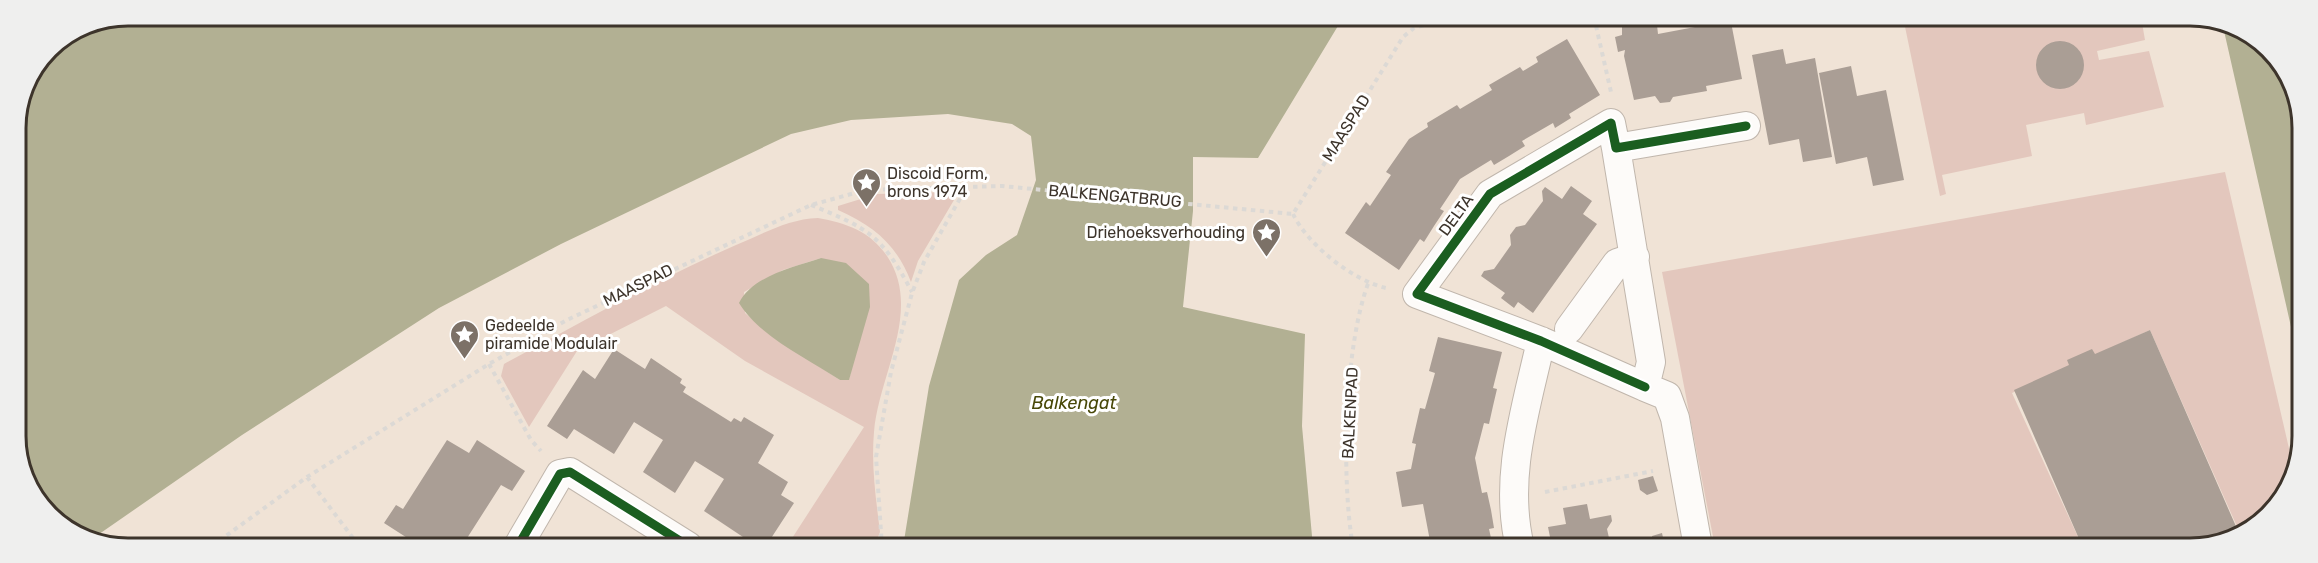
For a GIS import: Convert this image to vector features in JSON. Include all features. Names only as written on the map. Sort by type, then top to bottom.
[{"type":"street","name":"DELTA","points":[[1417,294],[1490,194],[1614,136],[1746,126]]},
{"type":"street","points":[[1614,136],[1651,362],[1645,387]]},
{"type":"street","points":[[1569,329],[1617,263],[1635,257]]},
{"type":"street","points":[[1417,294],[1541,340],[1667,396],[1675,418],[1696,537]]},
{"type":"street","points":[[1518,537],[1513,518],[1513,471],[1541,340]]},
{"type":"street","points":[[523,538],[560,474],[570,472],[675,538]]},
{"type":"path","points":[[1596,26],[1614,107],[1614,136]]},
{"type":"path","points":[[883,538],[876,457],[891,372],[912,293],[924,261],[966,188]]},
{"type":"path","points":[[811,205],[848,220],[870,233],[892,256],[912,293]]},
{"type":"path","points":[[1293,214],[1311,242],[1369,281],[1383,288],[1417,294]]},
{"type":"path","points":[[489,364],[531,440],[560,474]]},
{"type":"path","points":[[1513,498],[1683,466]]},
{"type":"path","points":[[307,477],[353,538]]},
{"type":"shaded area","points":[[1905,26],[2143,26],[2145,40],[2097,51],[2099,60],[2149,51],[2164,107],[2086,125],[2084,113],[2026,125],[2032,156],[1942,175],[1946,194],[1940,196]]},
{"type":"shaded area","points":[[2225,172],[2291,456],[2279,486],[2267,503],[2258,512],[2237,526],[2150,330],[2012,393],[2078,537],[1713,537],[1662,272]]},
{"type":"shaded area","points":[[946,192],[952,195],[954,200],[918,261],[911,282],[899,257],[883,238],[863,223],[838,210],[838,206],[877,194]]},
{"type":"shaded area","points":[[818,218],[865,234],[887,256],[897,277],[901,298],[900,320],[877,410],[873,445],[880,532],[878,537],[792,538],[864,427],[745,361],[666,306],[577,351],[529,427],[501,376],[504,364],[618,302],[706,258],[796,221]],"holes":[[[821,258],[851,372],[849,379],[840,380],[771,335],[745,313],[744,292],[783,270]]]},
{"type":"water","name":"Balkengat","points":[[128,26],[1338,26],[1258,158],[1193,157],[1193,211],[1183,307],[1305,334],[1302,426],[1312,537],[905,538],[929,386],[959,280],[986,255],[1017,235],[1036,180],[1031,136],[1012,124],[948,114],[851,120],[791,134],[561,244],[439,308],[242,435],[100,534],[83,527],[55,508],[43,492],[31,468],[27,455],[26,435],[26,121],[29,101],[36,83],[47,66],[60,51],[89,33],[108,27]]},
{"type":"water","points":[[2224,32],[2241,39],[2263,55],[2282,83],[2291,108],[2292,331]]},
{"type":"water","points":[[821,258],[846,263],[869,284],[870,307],[849,380],[840,380],[771,337],[739,303],[745,294],[764,279]]},
{"type":"building","points":[[1657,26],[1658,34],[1695,27],[1732,26],[1742,79],[1706,86],[1707,91],[1673,97],[1670,102],[1660,103],[1655,96],[1634,100],[1624,56],[1625,50],[1618,52],[1615,37],[1622,35],[1622,27]]},
{"type":"building","points":[[1567,39],[1600,95],[1569,114],[1571,118],[1555,128],[1553,123],[1522,141],[1525,146],[1494,165],[1491,160],[1460,179],[1440,209],[1444,211],[1424,242],[1420,239],[1399,270],[1345,233],[1366,202],[1370,206],[1391,175],[1386,172],[1409,139],[1428,127],[1427,123],[1457,105],[1460,109],[1492,90],[1489,85],[1520,67],[1523,71],[1538,62],[1536,57]]},
{"type":"building","points":[[2055,41],[2065,41],[2077,48],[2084,60],[2084,70],[2077,82],[2065,89],[2055,89],[2040,78],[2036,70],[2036,60],[2047,45]]},
{"type":"building","points":[[1783,49],[1786,64],[1815,58],[1832,157],[1803,162],[1799,139],[1769,145],[1752,55]]},
{"type":"building","points":[[1851,66],[1857,96],[1886,90],[1904,180],[1873,186],[1867,157],[1836,164],[1819,73]]},
{"type":"building","points":[[1571,186],[1592,201],[1583,214],[1597,224],[1533,313],[1518,302],[1514,308],[1501,298],[1505,293],[1481,276],[1484,271],[1494,269],[1511,245],[1510,235],[1516,227],[1525,225],[1543,201],[1542,191],[1545,187],[1562,199]]},
{"type":"building","points":[[2150,330],[2236,526],[2217,534],[2197,537],[2078,537],[2014,390],[2069,365],[2067,360],[2092,349],[2095,354]]},
{"type":"building","points":[[1438,337],[1502,352],[1493,388],[1497,389],[1489,424],[1484,423],[1475,458],[1482,493],[1487,492],[1491,510],[1494,528],[1489,529],[1491,537],[1429,537],[1423,504],[1402,507],[1396,472],[1411,469],[1416,444],[1412,443],[1420,408],[1425,409],[1435,373],[1429,371]]},
{"type":"building","points":[[614,349],[645,369],[651,358],[682,379],[680,383],[686,387],[683,392],[731,422],[734,418],[741,422],[744,417],[774,435],[758,463],[788,482],[781,495],[794,503],[771,538],[743,538],[704,511],[724,479],[695,461],[675,493],[643,472],[663,440],[634,422],[614,454],[574,429],[567,439],[547,426],[583,370],[595,379]]},
{"type":"building","points":[[447,440],[469,453],[477,440],[525,471],[512,491],[501,485],[467,538],[407,538],[384,523],[396,505],[403,509]]},
{"type":"building","points":[[1653,476],[1658,491],[1647,495],[1640,490],[1638,480]]},
{"type":"building","points":[[1587,504],[1590,519],[1611,515],[1612,521],[1607,529],[1609,537],[1550,537],[1548,527],[1566,524],[1563,508]]},
{"type":"building","points":[[1662,533],[1663,537],[1652,537]]},
{"type":"cycle path","points":[[1645,387],[1541,341],[1417,294],[1490,194],[1611,123],[1616,148],[1746,126]]},
{"type":"cycle path","points":[[523,538],[560,474],[570,472],[675,538]]},
{"type":"place","name":"Discoid Form, brons 1974","points":[[866,208]]},
{"type":"place","name":"Driehoeksverhouding","points":[[1266,258]]},
{"type":"place","name":"Gedeelde piramide Modulair","points":[[464,360]]}]
